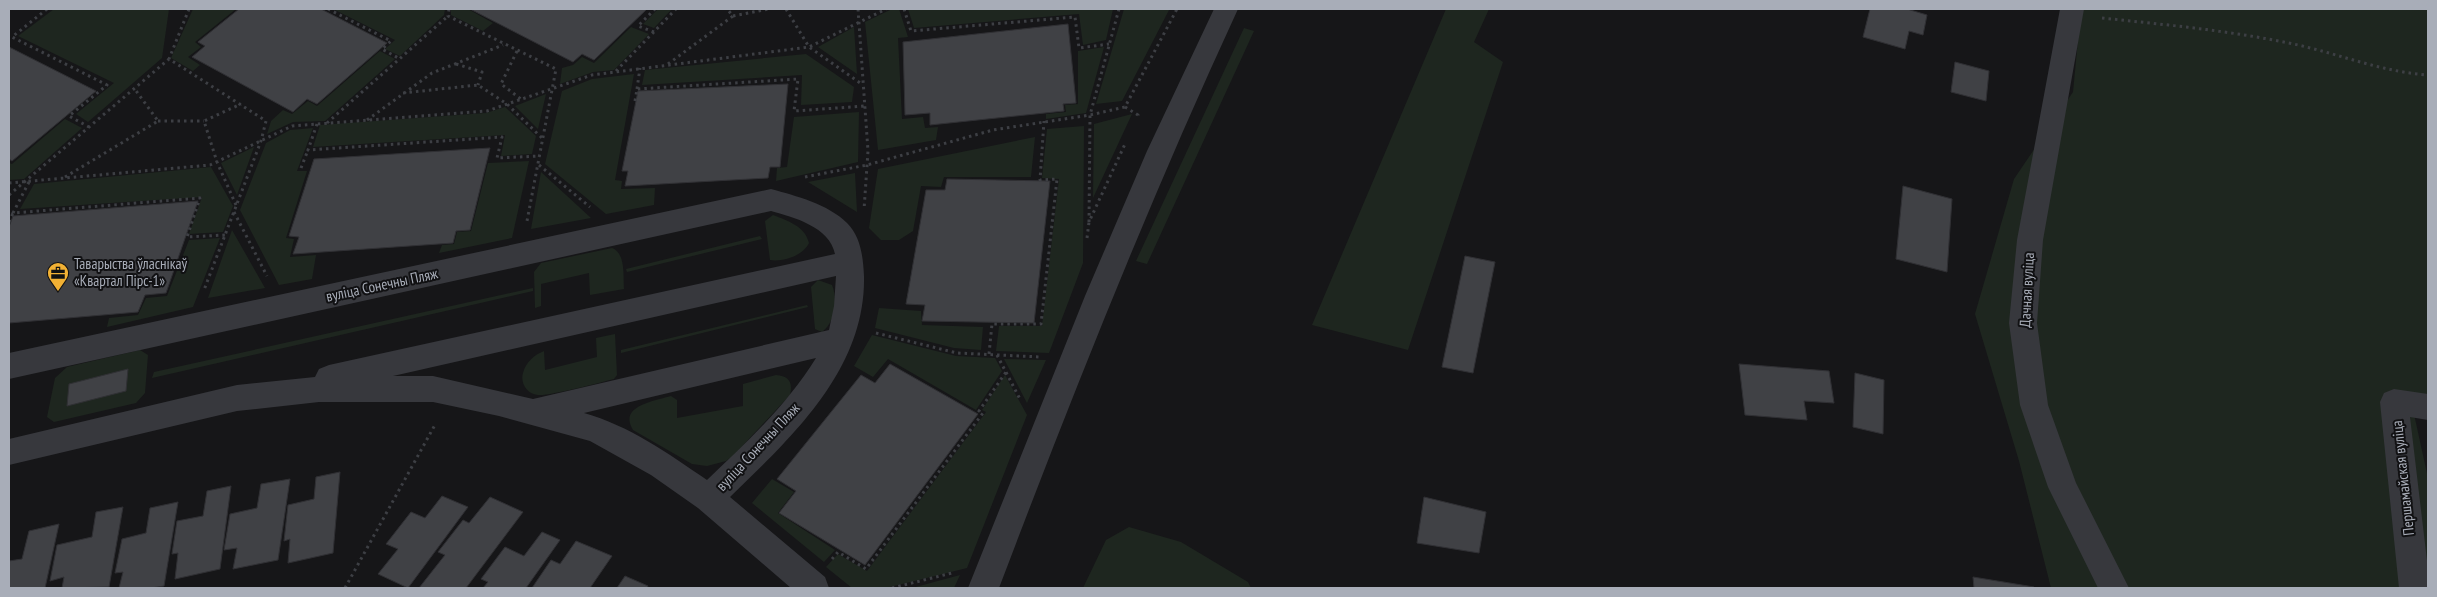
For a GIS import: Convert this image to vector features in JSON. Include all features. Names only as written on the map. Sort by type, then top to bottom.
[{"type":"street","points":[[983,588],[1036,450],[1175,115],[1226,9]]},
{"type":"street","name":"Дачная вуліца","points":[[2072,11],[2030,240],[2023,323],[2037,414],[2062,486],[2114,588]]},
{"type":"street","name":"вуліца Сонечны Пляж","points":[[9,366],[771,200],[795,206],[830,226],[846,251],[848,304],[840,340],[817,381],[773,435],[709,498],[661,465],[597,430],[500,403],[433,389],[319,389],[237,398],[9,452]]},
{"type":"street","points":[[237,398],[846,251]]},
{"type":"street","points":[[533,412],[840,340]]},
{"type":"street","name":"Першамайская вуліца","points":[[2415,588],[2394,402],[2428,407]]},
{"type":"street","points":[[709,498],[814,588]]},
{"type":"path","points":[[47,9],[12,37],[107,85],[69,116],[89,127]]},
{"type":"path","points":[[9,195],[169,59],[189,9]]},
{"type":"path","points":[[328,9],[391,41],[382,49],[400,59]]},
{"type":"path","points":[[327,123],[448,16],[449,9]]},
{"type":"path","points":[[654,32],[638,26],[655,9]]},
{"type":"path","points":[[615,72],[676,9]]},
{"type":"path","points":[[727,9],[733,16]]},
{"type":"path","points":[[667,64],[733,16],[769,9]]},
{"type":"path","points":[[786,9],[809,47],[864,85]]},
{"type":"path","points":[[846,251],[863,227],[868,151],[858,9]]},
{"type":"path","points":[[9,183],[210,165],[292,126],[487,111],[592,75],[809,47],[886,9]]},
{"type":"path","points":[[904,9],[911,31],[1075,17],[1079,48],[1109,44]]},
{"type":"path","points":[[1119,9],[1090,115],[1089,222],[1126,142]]},
{"type":"path","points":[[1125,107],[1177,9]]},
{"type":"path","points":[[2072,11],[2248,35],[2302,46],[2416,75],[2428,75]]},
{"type":"path","points":[[448,16],[556,69],[554,89],[521,254]]},
{"type":"path","points":[[366,120],[432,73],[503,44]]},
{"type":"path","points":[[517,51],[501,84],[521,100]]},
{"type":"path","points":[[169,59],[266,121],[261,141],[226,235],[189,327]]},
{"type":"path","points":[[456,64],[482,72],[478,85]]},
{"type":"path","points":[[635,101],[640,68]]},
{"type":"path","points":[[637,89],[798,79],[794,111],[866,106]]},
{"type":"path","points":[[403,93],[478,85],[507,104],[544,139]]},
{"type":"path","points":[[134,88],[158,121]]},
{"type":"path","points":[[62,179],[158,121],[204,121],[241,104]]},
{"type":"path","points":[[796,179],[867,165],[993,130],[1090,115],[1125,107],[1138,115],[1134,124]]},
{"type":"path","points":[[204,121],[217,162],[236,206]]},
{"type":"path","points":[[989,354],[992,324],[1041,324],[1057,179],[1040,180],[1044,121]]},
{"type":"path","points":[[301,168],[317,124]]},
{"type":"path","points":[[308,150],[502,137],[497,158],[540,156]]},
{"type":"path","points":[[539,165],[591,208]]},
{"type":"path","points":[[9,222],[29,182]]},
{"type":"path","points":[[13,214],[200,198],[187,237],[226,235]]},
{"type":"path","points":[[234,212],[271,284]]},
{"type":"path","points":[[870,332],[958,353],[1042,357]]},
{"type":"path","points":[[997,355],[1024,407]]},
{"type":"path","points":[[829,562],[838,552],[866,569],[983,412],[979,410],[1006,372]]},
{"type":"path","points":[[345,588],[346,582],[441,415]]},
{"type":"path","points":[[892,588],[959,571]]},
{"type":"shaded area","points":[[54,9],[169,9],[162,58],[88,122],[76,114],[114,83],[18,36]]},
{"type":"shaded area","points":[[193,9],[236,9],[195,42],[201,47],[188,57],[200,65],[193,71],[171,58]]},
{"type":"shaded area","points":[[333,9],[445,9],[444,15],[400,56],[385,49],[395,40]]},
{"type":"shaded area","points":[[451,9],[468,9],[493,23],[483,31],[451,15]]},
{"type":"shaded area","points":[[658,9],[672,9],[654,28],[643,24]]},
{"type":"shaded area","points":[[899,9],[908,37],[898,38],[902,119],[923,117],[925,128],[938,127],[936,140],[878,150],[865,22],[890,10]]},
{"type":"shaded area","points":[[908,9],[1113,9],[1106,40],[1083,45],[1079,14],[914,28]]},
{"type":"shaded area","points":[[1124,9],[1169,10],[1122,101],[1096,104]]},
{"type":"shaded area","points":[[1446,9],[1489,9],[1474,42],[1503,62],[1408,350],[1312,325]]},
{"type":"shaded area","points":[[2081,9],[2428,9],[2428,416],[2414,414],[2428,478],[2428,588],[2051,588],[2019,461],[1975,314],[2014,179],[2073,92]]},
{"type":"shaded area","points":[[631,27],[649,34],[614,70],[593,72],[560,84],[562,68],[573,65],[582,57],[594,63]]},
{"type":"shaded area","points":[[854,27],[857,74],[818,47]]},
{"type":"shaded area","points":[[1244,28],[1254,31],[1147,264],[1136,261]]},
{"type":"shaded area","points":[[1104,47],[1086,113],[1046,119],[1046,114],[1066,112],[1065,105],[1078,104],[1078,51]]},
{"type":"shaded area","points":[[380,51],[395,59],[325,121],[293,122],[267,134],[271,121],[283,110],[292,114],[308,101],[317,106]]},
{"type":"shaded area","points":[[806,54],[854,87],[852,102],[801,105],[802,75],[642,85],[645,70]]},
{"type":"shaded area","points":[[634,74],[615,180],[622,181],[621,189],[655,188],[654,205],[606,214],[545,164],[562,91],[592,79]]},
{"type":"shaded area","points":[[546,94],[538,129],[515,106]]},
{"type":"shaded area","points":[[505,107],[536,136],[532,154],[501,156],[505,135],[313,147],[320,125],[486,113]]},
{"type":"shaded area","points":[[859,112],[858,162],[776,181],[777,168],[787,167],[794,117]]},
{"type":"shaded area","points":[[1132,114],[1093,198],[1094,124]]},
{"type":"shaded area","points":[[65,119],[82,128],[24,179],[9,180],[9,163],[12,164]]},
{"type":"shaded area","points":[[1084,126],[1083,263],[1049,353],[996,351],[999,326],[1042,326],[1059,179],[1042,178],[1047,129]]},
{"type":"shaded area","points":[[313,128],[297,171],[307,171],[286,238],[294,239],[290,257],[316,255],[312,279],[279,285],[240,210],[266,143],[290,130]]},
{"type":"shaded area","points":[[1035,137],[1031,177],[944,177],[941,187],[921,186],[913,231],[899,240],[881,240],[869,228],[878,169]]},
{"type":"shaded area","points":[[254,147],[237,195],[221,163]]},
{"type":"shaded area","points":[[529,161],[512,238],[439,253],[442,245],[454,244],[457,232],[471,231],[488,163]]},
{"type":"shaded area","points":[[211,167],[233,206],[223,232],[189,234],[202,197],[20,209],[34,184]]},
{"type":"shaded area","points":[[541,172],[591,218],[531,229]]},
{"type":"shaded area","points":[[855,173],[857,212],[808,182]]},
{"type":"shaded area","points":[[773,215],[795,225],[804,232],[809,243],[806,248],[797,255],[786,259],[770,260],[765,221]]},
{"type":"shaded area","points":[[232,230],[265,288],[208,298]]},
{"type":"shaded area","points":[[760,236],[762,239],[627,272],[626,269]]},
{"type":"shaded area","points":[[220,238],[193,307],[107,327],[109,318],[138,315],[146,298],[167,296],[189,240]]},
{"type":"shaded area","points":[[612,248],[620,255],[622,260],[624,289],[590,295],[589,273],[541,284],[541,306],[535,308],[534,272],[541,263]]},
{"type":"shaded area","points":[[818,280],[832,285],[835,297],[830,323],[822,332],[815,329],[811,287]]},
{"type":"shaded area","points":[[533,288],[533,291],[152,378],[154,372]]},
{"type":"shaded area","points":[[807,305],[808,307],[621,353],[621,350]]},
{"type":"shaded area","points":[[879,308],[921,311],[922,325],[983,327],[981,350],[954,348],[875,328]]},
{"type":"shaded area","points":[[615,334],[617,375],[614,379],[544,395],[531,393],[525,387],[522,377],[524,369],[528,362],[537,355],[544,351],[545,370],[597,357],[596,338]]},
{"type":"shaded area","points":[[872,335],[956,356],[995,358],[1002,371],[976,410],[888,359],[873,377],[854,366]]},
{"type":"shaded area","points":[[140,350],[148,355],[145,393],[136,403],[54,422],[47,417],[55,378],[67,367]]},
{"type":"shaded area","points":[[1004,359],[1046,360],[1027,403]]},
{"type":"shaded area","points":[[776,375],[787,378],[791,387],[790,395],[733,456],[726,461],[707,466],[692,464],[633,430],[630,422],[630,415],[640,406],[671,396],[677,400],[677,418],[743,406],[743,384]]},
{"type":"shaded area","points":[[1005,375],[1027,415],[967,568],[886,588],[852,588],[826,567],[838,554],[867,571],[986,412],[982,410]]},
{"type":"shaded area","points":[[772,479],[794,492],[778,513],[835,550],[824,562],[752,503]]},
{"type":"shaded area","points":[[1129,527],[1181,542],[1248,582],[1251,588],[1083,588],[1106,540]]},
{"type":"shaded area","points":[[960,575],[954,588],[912,588]]},
{"type":"building","points":[[239,9],[321,9],[387,43],[317,104],[307,99],[293,112],[192,57],[205,46],[198,42]]},
{"type":"building","points":[[470,9],[647,9],[594,60],[582,54],[573,62]]},
{"type":"building","points":[[1870,9],[1907,9],[1927,15],[1923,35],[1909,31],[1905,49],[1863,37]]},
{"type":"building","points":[[1068,24],[1076,103],[1063,104],[1064,111],[930,125],[930,113],[905,115],[903,42]]},
{"type":"building","points":[[9,47],[96,91],[12,161],[9,159]]},
{"type":"building","points":[[1955,62],[1989,71],[1986,101],[1951,92]]},
{"type":"building","points":[[788,84],[780,167],[770,167],[768,178],[625,186],[628,171],[622,171],[638,91]]},
{"type":"building","points":[[490,148],[470,230],[456,231],[453,243],[293,254],[299,237],[289,236],[314,159]]},
{"type":"building","points":[[947,179],[1050,181],[1034,323],[922,321],[925,305],[906,304],[926,190],[945,190]]},
{"type":"building","points":[[1903,186],[1952,199],[1947,272],[1896,259]]},
{"type":"building","points":[[198,201],[166,293],[145,295],[138,312],[9,323],[9,227],[13,216]]},
{"type":"building","points":[[1465,256],[1495,262],[1473,373],[1442,367]]},
{"type":"building","points":[[890,364],[978,414],[865,565],[779,513],[796,491],[777,479],[861,375],[875,383]]},
{"type":"building","points":[[1739,364],[1829,371],[1834,403],[1804,401],[1807,420],[1745,415]]},
{"type":"building","points":[[128,369],[126,391],[67,406],[69,384]]},
{"type":"building","points":[[1855,373],[1884,380],[1883,434],[1853,427]]},
{"type":"building","points":[[340,472],[333,553],[288,563],[290,539],[284,541],[288,505],[314,499],[316,477]]},
{"type":"building","points":[[290,479],[278,560],[233,569],[237,548],[224,550],[230,514],[257,508],[261,484]]},
{"type":"building","points":[[231,486],[220,569],[175,579],[178,553],[172,554],[177,521],[203,516],[207,491]]},
{"type":"building","points":[[442,496],[468,507],[408,588],[378,574],[398,549],[386,544],[411,512],[425,518]]},
{"type":"building","points":[[490,497],[523,512],[466,588],[419,588],[445,555],[438,552],[463,520],[469,523]]},
{"type":"building","points":[[1424,497],[1486,512],[1479,553],[1417,543]]},
{"type":"building","points":[[178,502],[164,586],[119,588],[123,572],[115,573],[122,539],[146,533],[150,508]]},
{"type":"building","points":[[123,507],[109,587],[62,588],[64,577],[50,581],[57,545],[92,537],[96,512]]},
{"type":"building","points":[[59,524],[45,588],[9,588],[9,561],[22,559],[29,531]]},
{"type":"building","points":[[542,532],[560,540],[526,588],[483,588],[488,582],[481,579],[505,547],[524,556]]},
{"type":"building","points":[[576,541],[612,556],[590,588],[532,588],[551,560],[560,564]]},
{"type":"building","points":[[625,576],[648,586],[647,588],[617,588]]},
{"type":"building","points":[[1973,577],[2034,587],[2034,588],[1974,588]]},
{"type":"place","name":"Таварыства ўласнікаў «Квартал Пірс-1»","points":[[58,292]]}]
